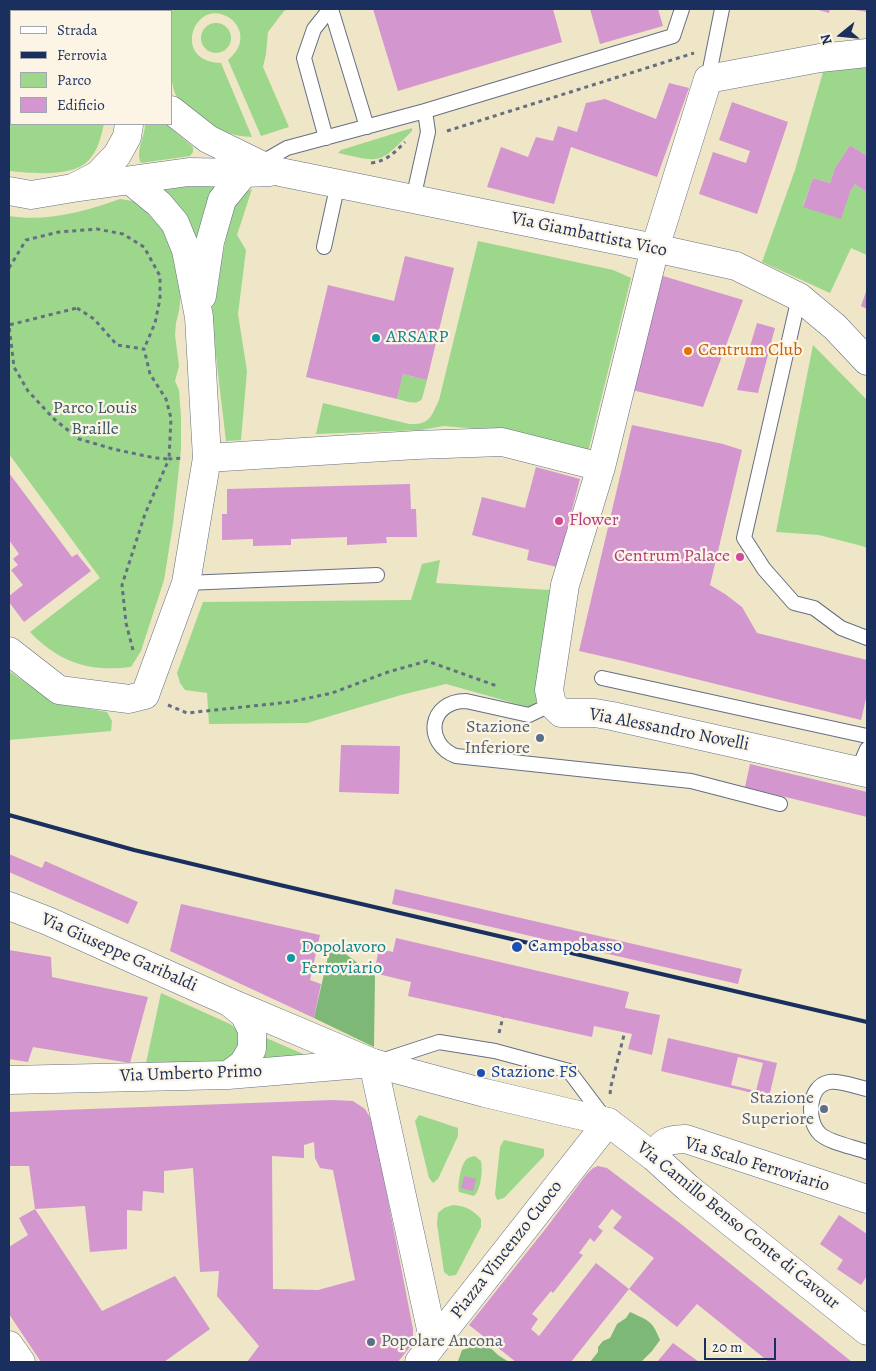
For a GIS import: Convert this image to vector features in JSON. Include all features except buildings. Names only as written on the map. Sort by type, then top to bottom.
[{"type":"street","points":[[552,704],[549,690],[565,586],[601,467],[655,248],[708,79],[820,58],[867,53]]},
{"type":"street","name":"Via Giambattista Vico","points":[[172,111],[208,139],[261,170]]},
{"type":"street","points":[[73,188],[98,175],[117,155],[127,137],[129,125]]},
{"type":"street","points":[[198,317],[210,242],[222,200],[261,170]]},
{"type":"street","name":"Via Giambattista Vico","points":[[9,191],[30,195],[189,172],[261,170],[338,183],[736,266],[799,297],[835,327],[867,361]]},
{"type":"street","points":[[9,651],[59,690],[129,700],[145,694],[186,583],[207,458],[198,317],[186,250],[175,223],[159,204],[131,181]]},
{"type":"street","points":[[207,458],[416,445],[502,442],[601,467]]},
{"type":"street","name":"Via Alessandro Novelli","points":[[552,704],[561,713],[596,712],[864,764]]},
{"type":"street","name":"Via Giuseppe Garibaldi","points":[[9,906],[48,921],[229,1002],[373,1063]]},
{"type":"street","name":"Via Giuseppe Garibaldi","points":[[228,1075],[243,1064],[252,1049],[252,1030],[244,1014],[229,1002]]},
{"type":"street","points":[[373,1063],[485,1093],[608,1122]]},
{"type":"street","name":"Via Umberto Primo","points":[[9,1080],[228,1075],[373,1063]]},
{"type":"street","name":"Piazza Vincenzo Cuoco","points":[[373,1063],[426,1353]]},
{"type":"street","name":"Piazza Vincenzo Cuoco","points":[[426,1353],[608,1122]]},
{"type":"street","name":"Via Camillo Benso Conte di Cavour","points":[[608,1122],[654,1157],[688,1188],[867,1331]]},
{"type":"street","name":"Via Scalo Ferroviario","points":[[654,1157],[661,1144],[670,1140],[686,1140],[867,1199]]},
{"type":"street","points":[[9,1345],[21,1362]]},
{"type":"lane","points":[[331,9],[367,127]]},
{"type":"lane","points":[[326,138],[304,58],[314,29],[331,9]]},
{"type":"lane","points":[[261,170],[287,148],[424,111],[673,36],[682,9]]},
{"type":"lane","points":[[708,79],[722,9]]},
{"type":"lane","points":[[413,199],[428,132],[424,111]]},
{"type":"lane","points":[[324,247],[338,183]]},
{"type":"lane","points":[[799,297],[744,538],[764,569],[794,603],[814,608],[841,628],[867,638]]},
{"type":"lane","points":[[186,583],[377,575]]},
{"type":"lane","points":[[602,678],[867,736]]},
{"type":"lane","points":[[552,704],[529,715],[466,701],[456,701],[440,710],[435,725],[436,740],[448,753],[456,756],[691,781],[780,804]]},
{"type":"lane","points":[[373,1063],[439,1042],[495,1051],[570,1072],[608,1122]]},
{"type":"lane","points":[[867,1089],[834,1082],[819,1086],[814,1094],[810,1113],[813,1125],[826,1138],[867,1152]]},
{"type":"path","points":[[369,163],[382,162],[389,158],[414,133],[451,131],[689,54]]},
{"type":"path","points":[[9,268],[26,240],[59,232],[97,229],[123,234],[144,247],[160,276],[160,298],[155,323],[144,349],[150,374],[166,399],[171,418],[169,459],[145,514],[122,584],[126,623],[134,651]]},
{"type":"path","points":[[9,325],[77,308],[94,319],[118,345],[144,349]]},
{"type":"path","points":[[9,319],[14,367],[28,391],[54,419],[80,439],[154,458],[207,458]]},
{"type":"path","points":[[145,694],[187,713],[290,702],[332,694],[388,672],[427,662],[500,688]]},
{"type":"path","points":[[608,1122],[611,1086],[624,1035]]},
{"type":"green space","points":[[9,9],[39,9],[41,10],[10,10],[10,125],[104,125],[95,152],[82,166],[73,170],[51,173],[9,171]]},
{"type":"green space","points":[[173,9],[288,9],[284,11],[268,32],[263,67],[289,127],[261,136],[228,60],[236,52],[239,45],[239,30],[231,19],[214,13],[204,16],[197,24],[193,33],[192,43],[196,53],[206,60],[221,63],[252,137],[239,136],[223,131],[194,114],[183,105],[177,97],[172,80]]},
{"type":"green space","points":[[216,23],[227,27],[231,38],[227,49],[216,53],[205,49],[201,38],[205,27]]},
{"type":"green space","points":[[867,62],[867,156],[850,145],[835,168],[830,183],[813,178],[803,206],[850,192],[855,184],[866,192],[867,190],[867,255],[851,248],[830,293],[762,262],[795,170],[825,65]]},
{"type":"green space","points":[[145,125],[167,125],[193,147],[193,152],[190,156],[141,163],[139,154]]},
{"type":"green space","points":[[412,128],[412,131],[393,150],[379,158],[372,159],[338,153],[341,150]]},
{"type":"green space","points":[[185,184],[219,184],[195,246],[159,188]]},
{"type":"green space","points":[[252,189],[237,235],[246,250],[238,314],[247,371],[241,440],[226,441],[211,314],[234,197]]},
{"type":"green space","name":"Parco Louis Braille","points":[[120,199],[139,202],[166,230],[182,285],[175,335],[179,366],[175,381],[179,390],[181,449],[173,524],[164,580],[141,651],[131,667],[102,668],[76,663],[64,658],[41,643],[30,632],[100,578],[9,454],[9,216],[37,218],[65,215]]},
{"type":"green space","points":[[478,241],[613,270],[631,278],[587,456],[491,430],[444,426],[421,430],[316,434],[323,403],[409,424],[421,423],[429,419],[439,400]]},
{"type":"green space","points":[[813,345],[867,400],[867,548],[819,535],[776,532]]},
{"type":"green space","points":[[403,374],[427,380],[420,401],[411,402],[397,399]]},
{"type":"green space","points":[[440,560],[436,583],[550,590],[548,629],[535,709],[446,684],[401,695],[307,723],[209,724],[207,693],[185,690],[180,683],[177,673],[203,602],[411,600],[422,564]]},
{"type":"green space","points":[[9,671],[55,703],[107,712],[112,721],[111,731],[9,740]]},
{"type":"green space","points":[[331,943],[375,976],[374,1047],[314,1018]]},
{"type":"green space","points":[[161,993],[230,1024],[238,1030],[241,1041],[231,1058],[223,1061],[146,1063]]},
{"type":"green space","points":[[266,1038],[315,1059],[261,1060]]},
{"type":"green space","points":[[419,1115],[458,1128],[458,1136],[438,1179],[433,1183],[429,1178],[415,1121]]},
{"type":"green space","points":[[504,1140],[544,1149],[544,1156],[504,1198],[497,1200],[495,1194],[500,1147]]},
{"type":"green space","points":[[475,1156],[481,1161],[482,1170],[480,1184],[474,1196],[459,1192],[459,1185],[461,1170],[465,1161]]},
{"type":"green space","points":[[453,1205],[465,1207],[475,1213],[481,1219],[481,1227],[456,1275],[449,1276],[444,1272],[437,1224],[438,1213],[444,1208]]},
{"type":"green space","points":[[630,1312],[646,1320],[655,1328],[660,1340],[652,1351],[641,1362],[590,1362],[598,1352],[598,1347],[603,1341],[610,1338],[617,1324],[626,1318]]},
{"type":"green space","points":[[474,1339],[481,1339],[498,1355],[509,1362],[453,1362],[458,1361],[462,1350],[468,1348]]},
{"type":"railway","points":[[9,815],[134,850],[867,1022]]},
{"type":"place","name":"ARSARP","points":[[376,338]]},
{"type":"place","name":"Centrum Club","points":[[688,351]]},
{"type":"place","name":"Flower","points":[[559,521]]},
{"type":"place","name":"Centrum Palace","points":[[740,557]]},
{"type":"place","name":"Stazione Inferiore","points":[[540,738]]},
{"type":"place","name":"Campobasso","points":[[517,947]]},
{"type":"place","name":"Dopolavoro Ferroviario","points":[[291,958]]},
{"type":"place","name":"Stazione FS","points":[[481,1073]]},
{"type":"place","name":"Stazione Superiore","points":[[824,1109]]},
{"type":"place","name":"Popolare Ancona","points":[[371,1342]]}]
